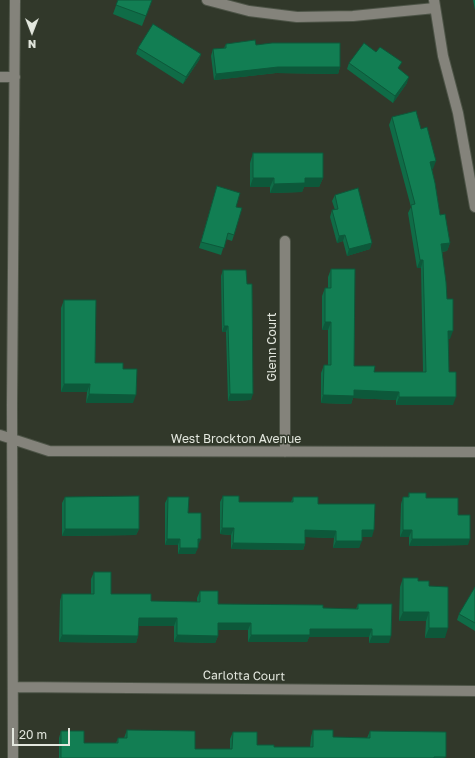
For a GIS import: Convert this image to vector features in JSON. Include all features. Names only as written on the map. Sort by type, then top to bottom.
[{"type":"street","points":[[13,758],[14,687],[12,439],[15,0]]},
{"type":"street","points":[[207,0],[249,11],[297,17],[354,16],[435,4],[444,56],[458,113],[475,207]]},
{"type":"street","points":[[0,77],[15,77]]},
{"type":"street","name":"Glenn Court","points":[[285,241],[285,452]]},
{"type":"street","name":"West Brockton Avenue","points":[[0,436],[49,451],[475,452]]},
{"type":"street","name":"Carlotta Court","points":[[14,687],[475,691]]},
{"type":"building","points":[[118,0],[152,0],[146,16],[116,5]]},
{"type":"building","points":[[153,24],[201,54],[186,77],[138,48]]},
{"type":"building","points":[[255,40],[256,45],[272,43],[340,43],[340,67],[278,67],[216,74],[213,49],[226,48],[226,44]]},
{"type":"building","points":[[364,43],[376,52],[380,47],[402,62],[398,68],[409,77],[395,96],[349,63]]},
{"type":"building","points":[[416,111],[421,129],[427,127],[436,161],[430,162],[440,215],[445,214],[450,243],[441,244],[447,299],[453,299],[453,331],[448,331],[449,372],[456,372],[456,397],[399,397],[399,392],[354,390],[354,396],[323,395],[324,365],[331,365],[331,322],[325,322],[325,288],[331,288],[331,269],[355,269],[354,366],[375,366],[374,372],[426,372],[423,260],[420,260],[411,205],[415,204],[392,117]]},
{"type":"building","points":[[253,153],[323,153],[323,178],[305,178],[305,183],[274,184],[274,178],[253,178]]},
{"type":"building","points":[[217,186],[240,193],[236,207],[242,208],[234,235],[228,233],[224,248],[201,242]]},
{"type":"building","points":[[358,188],[372,243],[349,249],[345,235],[339,236],[332,210],[338,209],[335,195]]},
{"type":"building","points":[[223,270],[246,270],[247,284],[252,284],[253,394],[230,394],[228,326],[224,326]]},
{"type":"building","points":[[64,300],[96,300],[95,363],[123,363],[123,369],[137,369],[136,395],[89,394],[90,384],[64,384]]},
{"type":"building","points":[[409,493],[426,493],[426,498],[458,498],[458,515],[470,515],[470,539],[412,539],[412,530],[403,530],[403,497],[409,497]]},
{"type":"building","points":[[139,496],[139,529],[65,529],[65,497]]},
{"type":"building","points":[[223,496],[239,496],[239,502],[293,502],[293,497],[318,497],[318,504],[375,504],[374,530],[362,530],[362,541],[336,541],[336,531],[305,530],[305,544],[233,543],[234,528],[222,528]]},
{"type":"building","points":[[168,497],[189,497],[188,513],[201,513],[201,539],[198,539],[198,548],[180,548],[180,539],[167,539]]},
{"type":"building","points":[[94,572],[111,572],[111,594],[151,594],[151,601],[200,602],[200,591],[218,591],[218,604],[323,605],[323,608],[358,609],[358,604],[392,604],[391,636],[372,636],[372,629],[310,629],[310,635],[251,635],[251,623],[218,623],[218,636],[177,635],[177,618],[139,618],[138,636],[62,635],[62,594],[94,594]]},
{"type":"building","points":[[403,578],[418,578],[418,581],[429,581],[429,586],[448,587],[448,628],[429,628],[429,612],[403,612]]},
{"type":"building","points":[[475,587],[475,623],[459,614]]},
{"type":"building","points":[[127,730],[195,731],[195,749],[232,749],[233,732],[257,732],[257,745],[274,745],[274,747],[313,747],[313,730],[333,730],[333,737],[370,738],[370,731],[446,732],[446,757],[61,758],[61,731],[84,731],[84,743],[118,743],[118,738],[127,738]]}]
